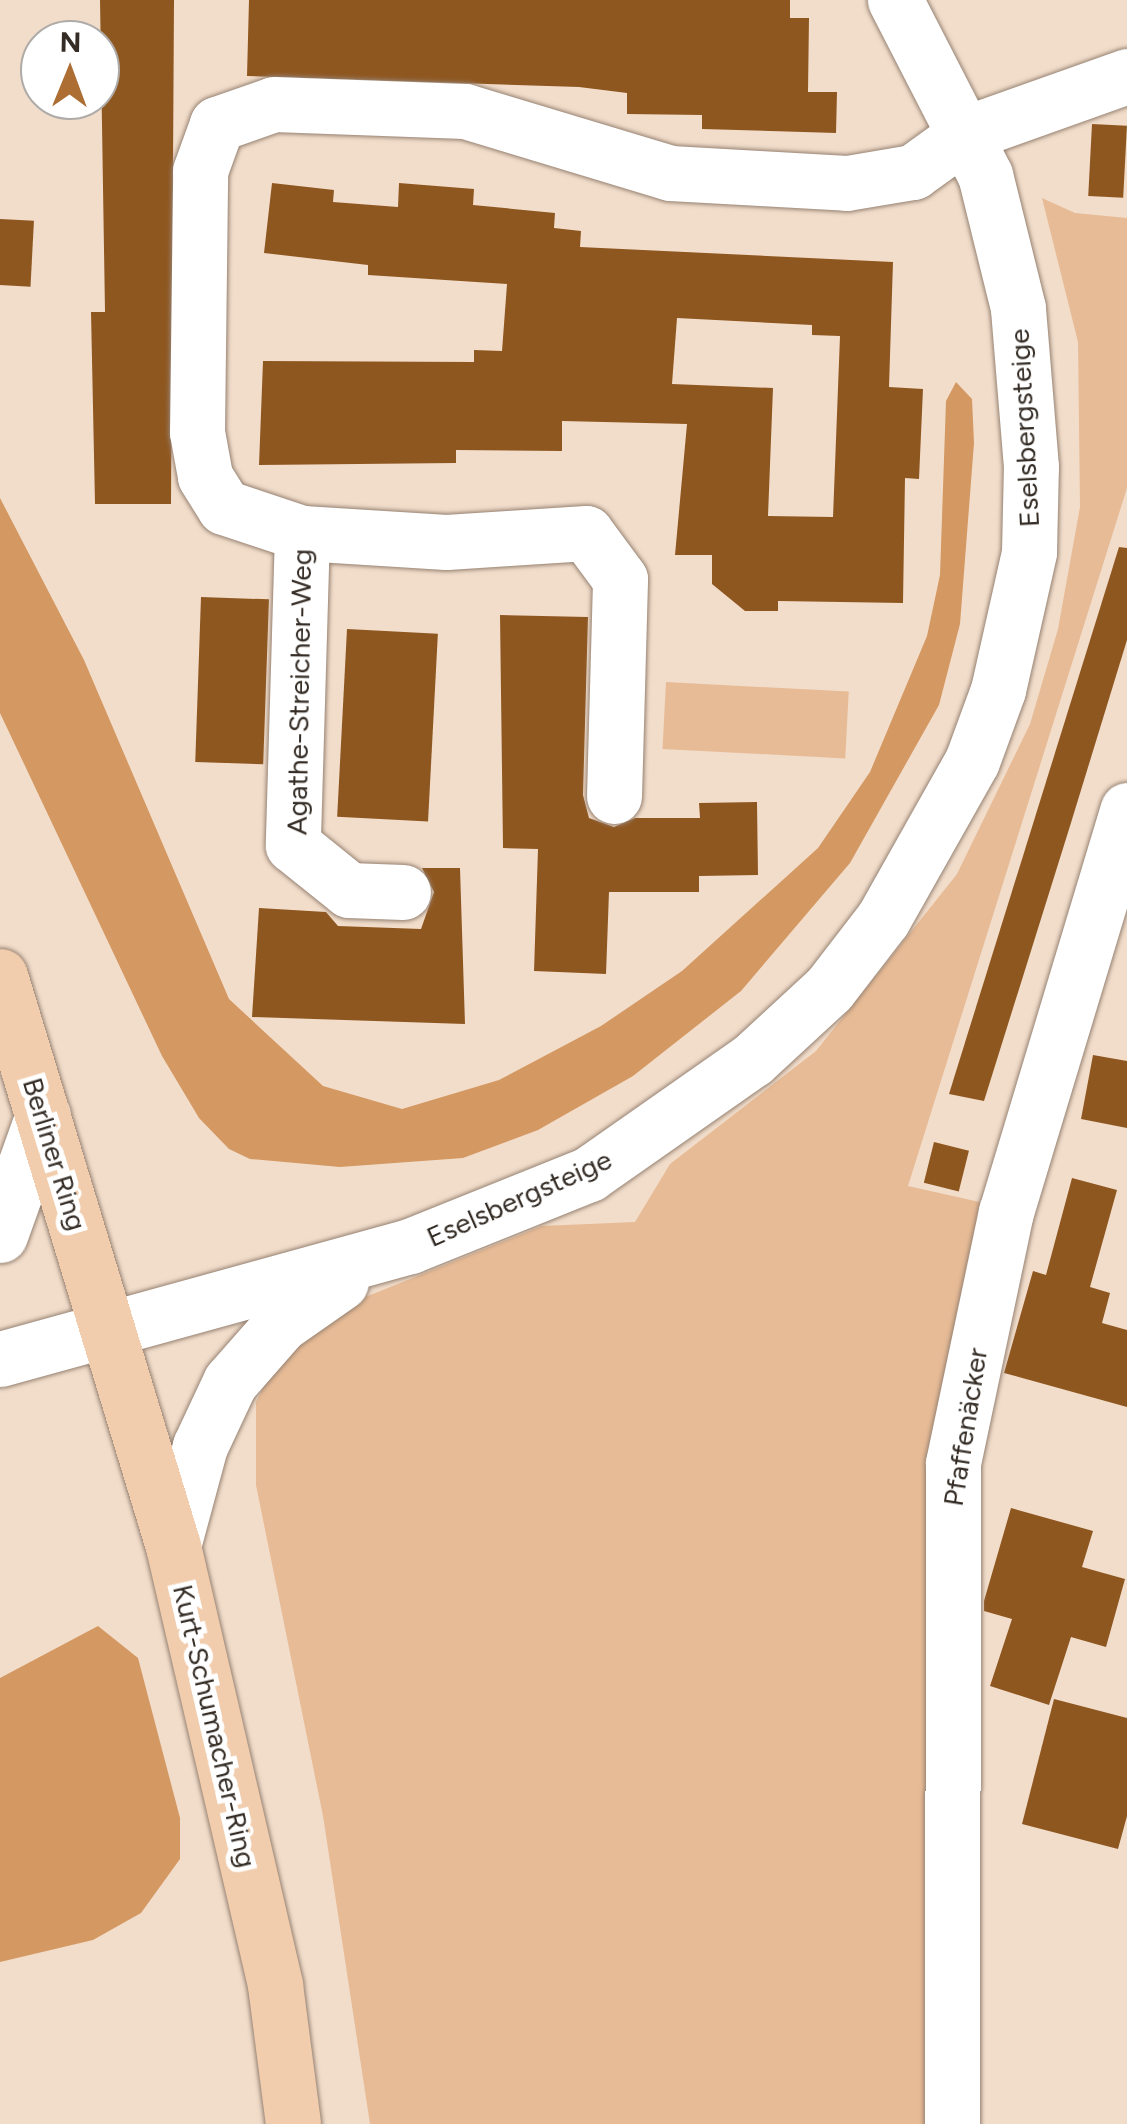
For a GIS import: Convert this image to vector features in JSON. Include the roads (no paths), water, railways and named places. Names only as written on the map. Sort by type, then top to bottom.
[{"type":"main road","name":"Berliner Ring","points":[[0,976],[111,1333]]},
{"type":"main road","name":"Kurt-Schumacher-Ring","points":[[111,1333],[174,1546],[275,1984],[293,2124]]},
{"type":"street","name":"Eselsbergsteige","points":[[0,1359],[111,1333],[410,1246],[589,1174],[752,1060],[829,989],[883,919],[972,762],[1017,621],[1030,552],[1032,467],[1018,308],[967,133],[895,0]]},
{"type":"street","name":"Agathe-Streicher-Weg","points":[[614,796],[620,580],[586,533],[446,542],[302,533],[224,507],[205,476],[198,432],[200,171],[206,145],[226,118],[274,104],[465,111],[670,173],[847,183],[912,172],[967,133],[1127,76]]},
{"type":"street","name":"Agathe-Streicher-Weg","points":[[302,533],[294,846],[349,890],[403,892]]},
{"type":"street","name":"Pfaffenäcker","points":[[952,2124],[954,1463],[1006,1212],[1127,810]]},
{"type":"street","points":[[0,1236],[43,1115]]},
{"type":"street","points":[[174,1546],[200,1446],[243,1364],[303,1306],[410,1246]]}]
